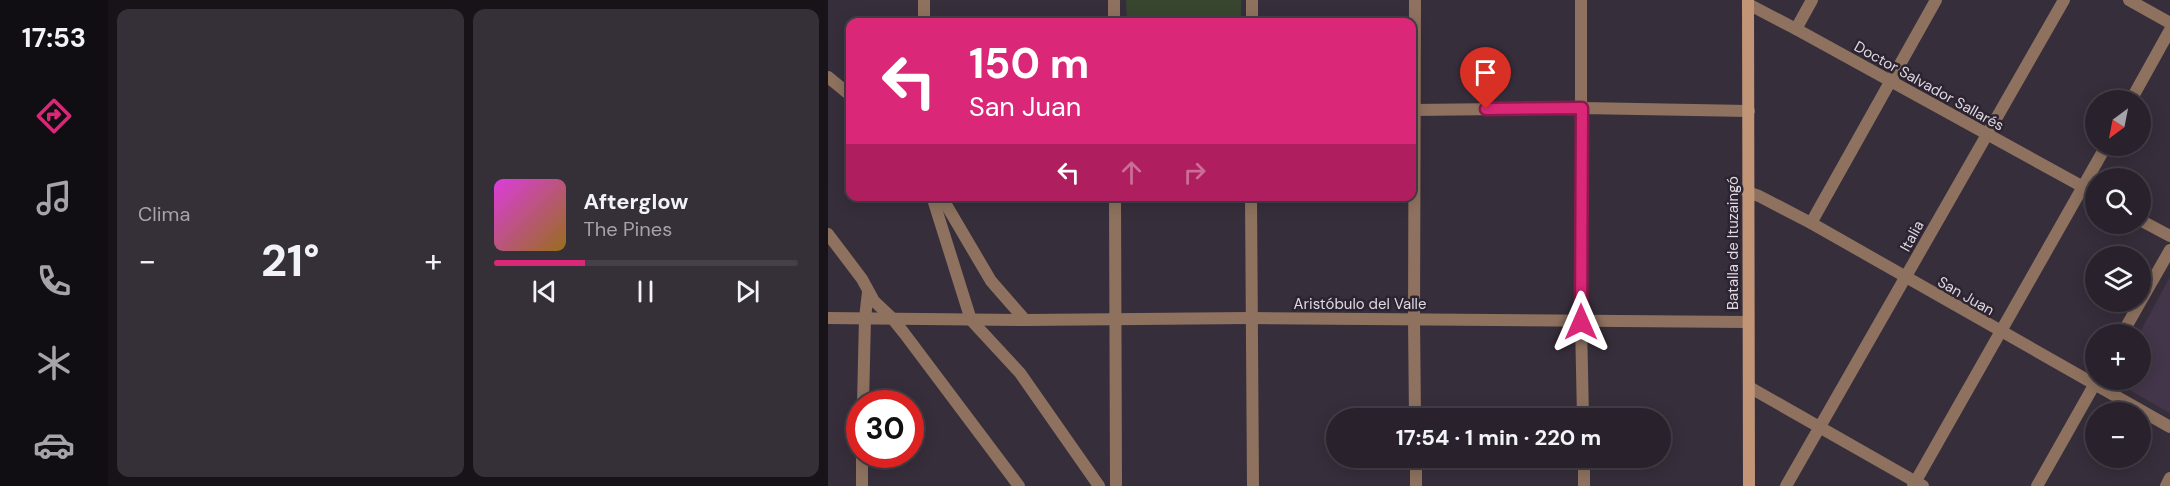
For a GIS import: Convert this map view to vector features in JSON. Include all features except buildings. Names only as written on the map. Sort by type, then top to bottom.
[{"type":"main road","name":"Batalla de Ituzaingó","points":[[1748,2],[1749,486]]},
{"type":"street","points":[[924,0],[924,18]]},
{"type":"street","points":[[1114,0],[1114,18]]},
{"type":"street","points":[[1252,0],[1252,18]]},
{"type":"street","points":[[1414,0],[1414,18]]},
{"type":"street","points":[[1581,0],[1583,408]]},
{"type":"street","points":[[1796,29],[1812,0]]},
{"type":"street","points":[[1811,223],[1936,0]]},
{"type":"street","name":"Italia","points":[[1786,486],[2064,0]]},
{"type":"street","points":[[2129,0],[2170,23]]},
{"type":"street","name":"Doctor Salvador Sallarés","points":[[1748,2],[2083,187]]},
{"type":"street","points":[[2137,90],[2170,30]]},
{"type":"street","points":[[828,77],[846,91]]},
{"type":"street","points":[[1416,110],[1582,108],[1749,111]]},
{"type":"street","points":[[1749,387],[1917,485],[2100,156]]},
{"type":"street","name":"San Juan","points":[[1747,192],[1811,223],[2001,333],[2085,376]]},
{"type":"street","points":[[934,201],[971,320],[1020,373],[1099,486]]},
{"type":"street","points":[[944,201],[981,266],[1025,320]]},
{"type":"street","points":[[1115,201],[1116,486]]},
{"type":"street","points":[[1251,201],[1253,486]]},
{"type":"street","points":[[1413,201],[1415,408]]},
{"type":"street","points":[[2151,226],[2170,236]]},
{"type":"street","points":[[828,234],[862,279],[874,302],[892,318],[1019,486]]},
{"type":"street","points":[[2128,324],[2170,250]]},
{"type":"street","points":[[863,390],[864,318],[868,292]]},
{"type":"street","name":"Aristóbulo del Valle","points":[[828,318],[1025,320],[1250,318],[1748,322]]},
{"type":"street","points":[[2037,486],[2091,390]]},
{"type":"street","name":"San Juan","points":[[2109,390],[2170,427]]},
{"type":"street","points":[[862,468],[862,486]]},
{"type":"street","points":[[1416,468],[1416,486]]},
{"type":"street","points":[[1584,468],[1584,486]]},
{"type":"street","points":[[2166,486],[2170,478]]},
{"type":"shaded area","points":[[2170,277],[2170,413],[2130,390],[2151,390],[2151,324],[2144,324]]},
{"type":"green space","points":[[1126,0],[1241,0],[1241,18],[1127,18]]},
{"type":"route","points":[[1486,109],[1582,108],[1581,322]]}]
